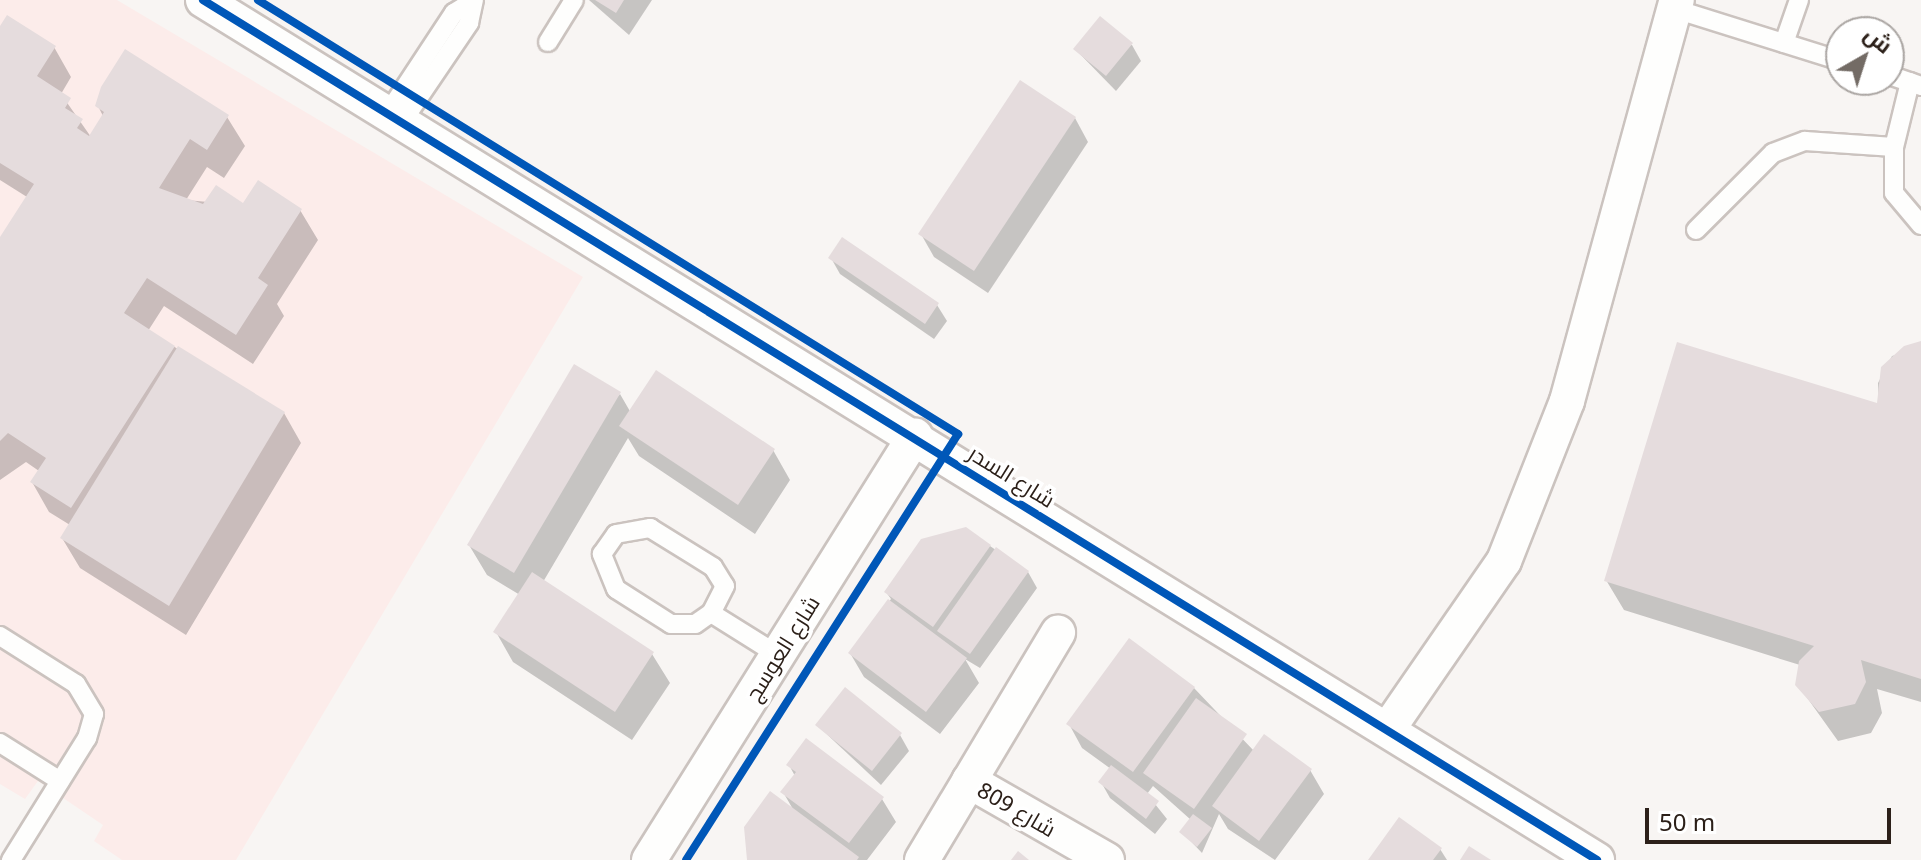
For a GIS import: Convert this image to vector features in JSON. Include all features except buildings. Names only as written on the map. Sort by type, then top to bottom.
[{"type":"street","name":"شارع السدر","points":[[203,0],[915,436],[1597,860]]},
{"type":"street","points":[[1388,729],[1509,548],[1567,401],[1676,4]]},
{"type":"street","name":"شارع العوسج","points":[[649,860],[915,436]]},
{"type":"street","points":[[922,860],[1058,633]]},
{"type":"street","name":"شارع 809","points":[[969,781],[1107,860]]},
{"type":"lane","points":[[548,42],[574,0]]},
{"type":"lane","points":[[1784,43],[1799,0]]},
{"type":"lane","points":[[395,118],[469,23],[474,1]]},
{"type":"lane","points":[[1676,4],[1825,56]]},
{"type":"lane","points":[[1915,84],[1894,147],[1894,193],[1921,225]]},
{"type":"lane","points":[[1696,230],[1773,153],[1805,141],[1894,147]]},
{"type":"lane","points":[[650,528],[721,576],[725,586],[711,613],[695,624],[671,624],[616,589],[602,554],[616,534],[650,528]]},
{"type":"lane","points":[[711,613],[778,655]]},
{"type":"lane","points":[[0,636],[76,684],[92,703],[93,726],[11,860]]},
{"type":"lane","points":[[0,743],[60,781]]},
{"type":"shaded area","points":[[0,0],[117,0],[583,277],[236,860],[122,860],[94,841],[103,825],[38,781],[25,799],[0,784]]},
{"type":"cycle path","points":[[203,0],[1597,860]]},
{"type":"cycle path","points":[[258,0],[958,434],[686,860]]}]
